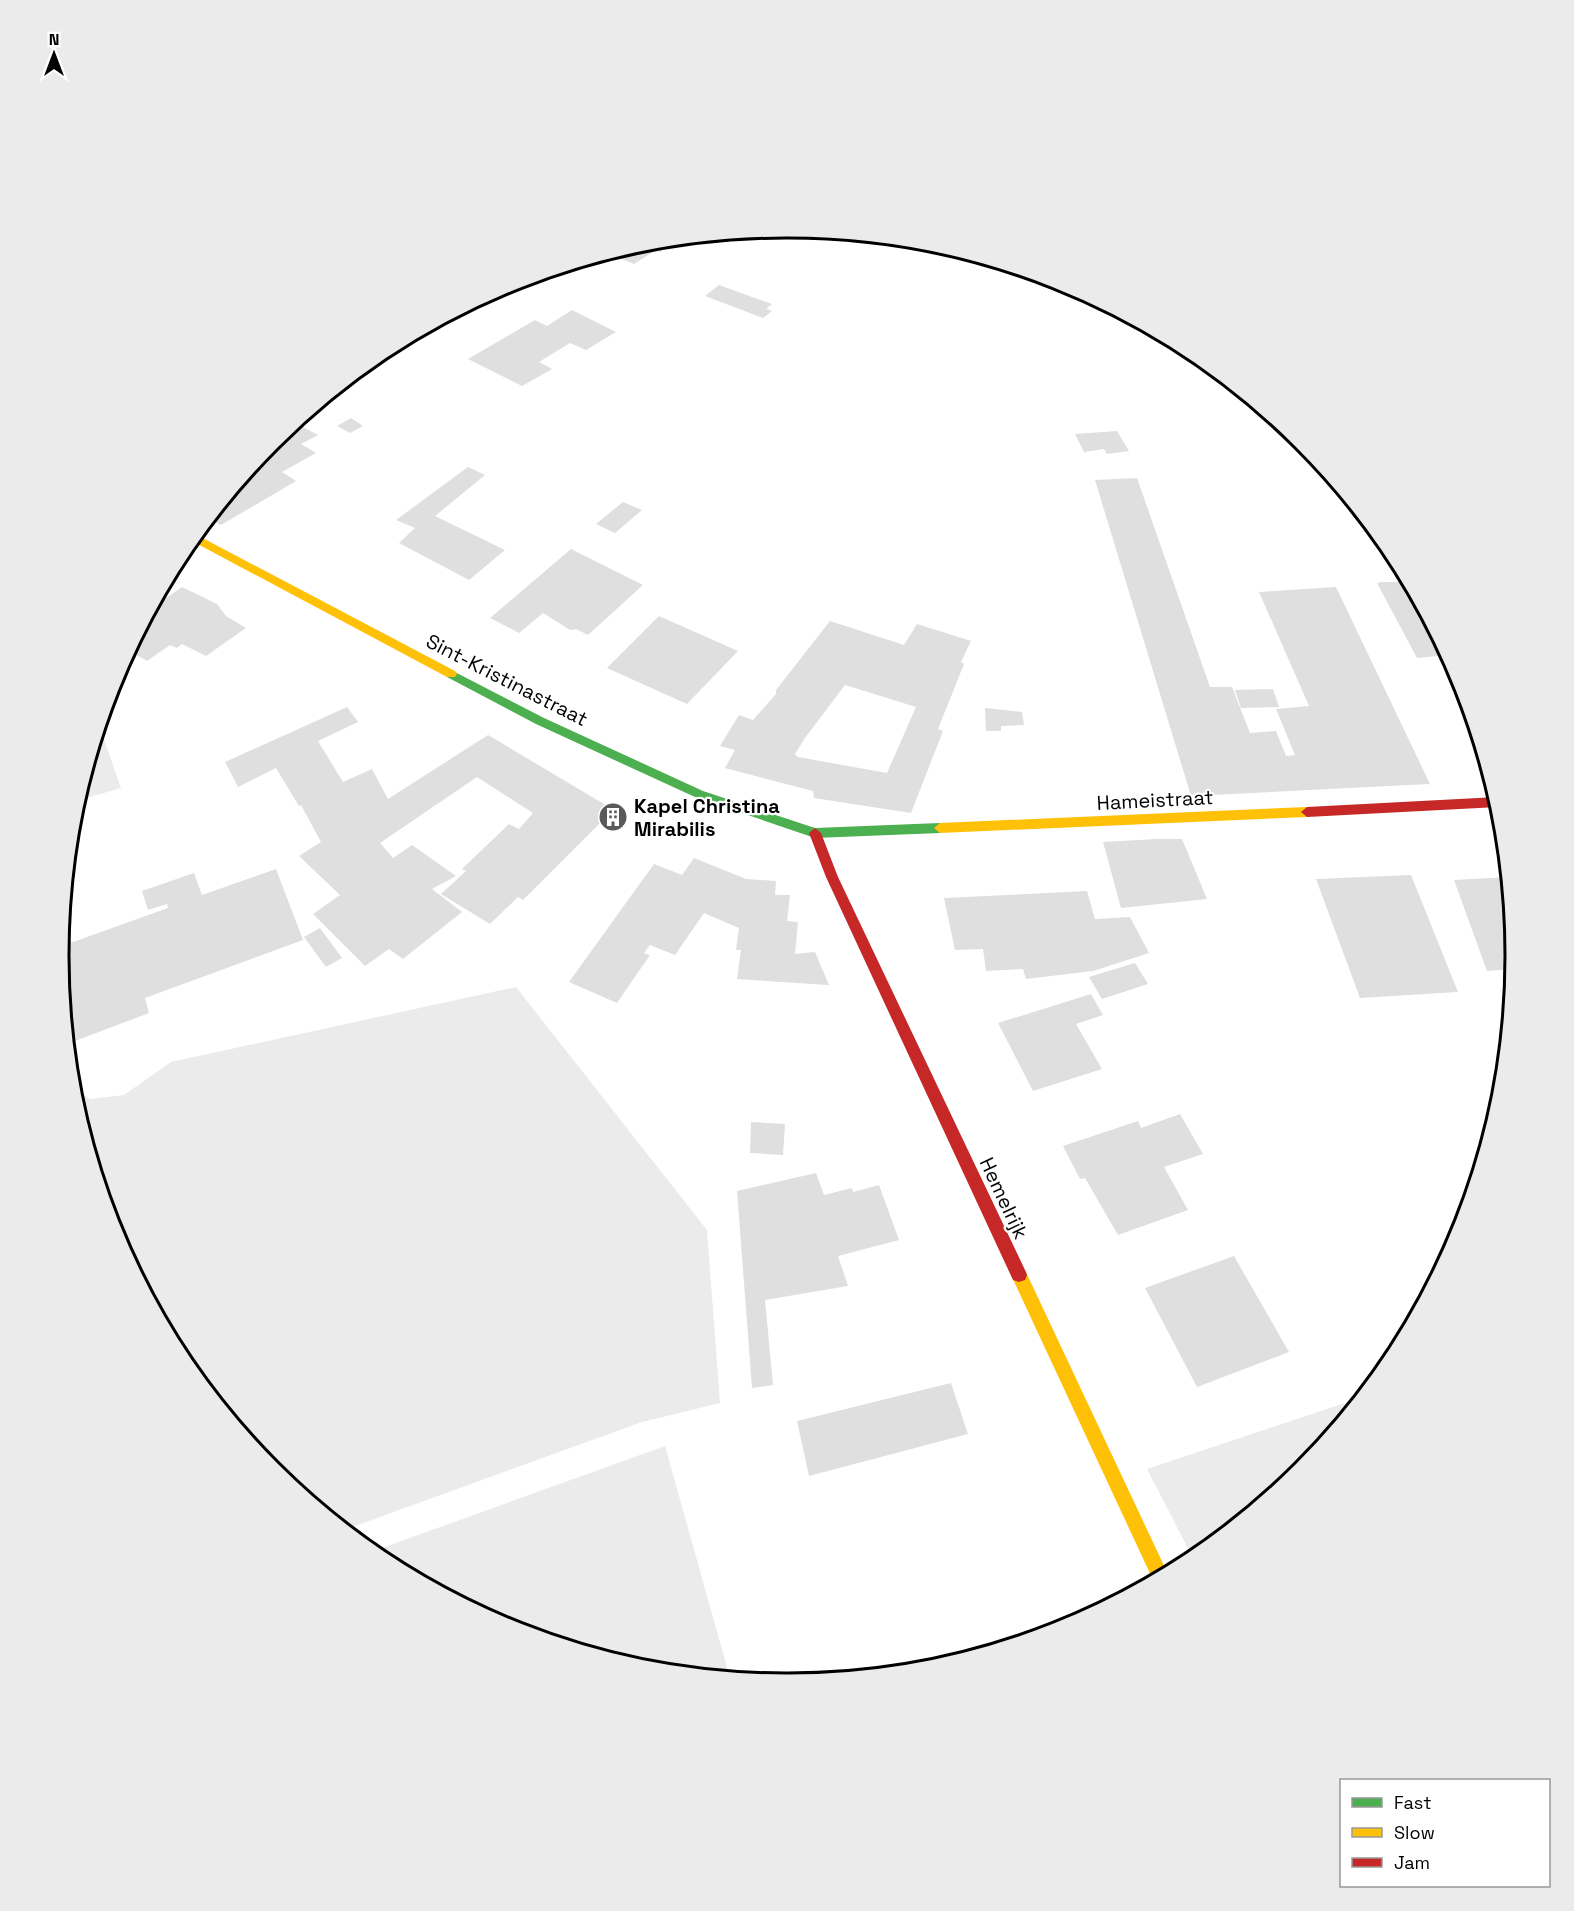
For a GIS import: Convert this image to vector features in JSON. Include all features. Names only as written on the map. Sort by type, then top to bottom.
[{"type":"street","name":"Sint-Kristinastraat","points":[[201,542],[540,721],[699,794],[814,833]]},
{"type":"street","name":"Hameistraat","points":[[814,833],[1121,821],[1488,802]]},
{"type":"street","name":"Hemelrijk","points":[[814,833],[832,877],[1157,1570]]},
{"type":"shaded area","points":[[103,737],[121,788],[87,798]]},
{"type":"shaded area","points":[[516,987],[707,1230],[720,1403],[642,1422],[353,1527],[279,1463],[217,1393],[165,1314],[124,1230],[93,1141],[83,1094],[90,1099],[124,1095],[171,1062]]},
{"type":"shaded area","points":[[1350,1401],[1295,1463],[1224,1525],[1189,1550],[1147,1469]]},
{"type":"shaded area","points":[[665,1446],[728,1671],[647,1660],[556,1635],[512,1619],[469,1599],[428,1577],[382,1548]]},
{"type":"building","points":[[666,248],[660,252],[656,250],[634,264],[619,258],[647,251]]},
{"type":"building","points":[[719,285],[772,304],[766,309],[772,311],[763,318],[705,296]]},
{"type":"building","points":[[572,310],[616,332],[586,350],[570,343],[539,362],[552,369],[522,386],[468,359],[535,320],[547,326]]},
{"type":"building","points":[[351,418],[363,426],[350,433],[337,426]]},
{"type":"building","points":[[302,427],[318,435],[301,444],[316,453],[282,472],[296,481],[221,525],[215,522],[217,518],[279,448]]},
{"type":"building","points":[[1117,431],[1129,451],[1107,454],[1104,449],[1084,452],[1075,434]]},
{"type":"building","points":[[468,467],[485,475],[435,516],[505,550],[469,580],[399,543],[415,528],[396,520]]},
{"type":"building","points":[[1137,478],[1210,687],[1232,687],[1250,733],[1276,731],[1286,756],[1295,755],[1276,709],[1309,706],[1259,592],[1336,587],[1430,784],[1191,796],[1095,480]]},
{"type":"building","points":[[623,502],[642,510],[615,533],[596,524]]},
{"type":"building","points":[[571,549],[643,585],[588,635],[576,629],[570,630],[543,613],[519,633],[490,618]]},
{"type":"building","points":[[1400,582],[1439,656],[1417,658],[1377,583]]},
{"type":"building","points":[[182,587],[217,604],[226,616],[246,628],[206,656],[182,644],[177,648],[170,645],[147,661],[136,654],[163,600]]},
{"type":"building","points":[[659,616],[738,651],[687,704],[607,668]]},
{"type":"building","points":[[830,621],[904,645],[917,624],[971,641],[961,662],[964,664],[938,729],[943,731],[911,813],[814,798],[813,791],[725,768],[735,750],[720,746],[739,715],[753,720],[776,694],[776,690]],"holes":[[[845,685],[916,707],[887,773],[798,757],[795,754]]]},
{"type":"building","points":[[1273,689],[1279,707],[1241,708],[1235,690]]},
{"type":"building","points":[[347,707],[358,722],[318,741],[343,782],[372,769],[388,799],[488,735],[609,807],[610,813],[613,810],[621,815],[614,825],[604,819],[523,900],[518,897],[490,924],[441,894],[466,871],[462,869],[509,824],[519,829],[533,813],[477,777],[380,843],[393,858],[412,845],[456,876],[432,889],[462,912],[403,959],[389,949],[365,966],[313,914],[340,895],[299,856],[321,842],[301,805],[299,806],[276,768],[238,787],[225,762]]},
{"type":"building","points":[[985,708],[1022,712],[1024,725],[1001,726],[1001,731],[986,731]]},
{"type":"building","points":[[1182,839],[1207,899],[1121,908],[1103,842]]},
{"type":"building","points":[[694,858],[746,879],[776,881],[775,895],[790,895],[787,921],[798,922],[795,954],[815,952],[829,985],[737,979],[741,950],[736,950],[739,928],[704,913],[675,955],[650,945],[644,953],[650,955],[617,1003],[569,982],[654,864],[682,875]]},
{"type":"building","points":[[276,869],[303,940],[145,998],[149,1013],[74,1041],[70,943],[168,908],[167,904],[148,910],[142,891],[194,873],[202,895]]},
{"type":"building","points":[[1411,875],[1458,992],[1360,998],[1316,879]]},
{"type":"building","points":[[1500,877],[1504,970],[1487,971],[1454,880]]},
{"type":"building","points":[[1087,891],[1095,919],[1130,917],[1149,953],[1093,971],[1026,979],[1023,969],[986,971],[983,949],[955,950],[944,898]]},
{"type":"building","points":[[320,928],[342,958],[326,967],[304,937]]},
{"type":"building","points":[[1135,963],[1148,984],[1102,999],[1089,977]]},
{"type":"building","points":[[1091,994],[1103,1015],[1076,1024],[1102,1069],[1033,1091],[998,1023]]},
{"type":"building","points":[[1180,1114],[1203,1154],[1164,1167],[1188,1210],[1118,1235],[1085,1178],[1080,1179],[1063,1146],[1138,1121],[1141,1128]]},
{"type":"building","points":[[751,1122],[785,1124],[783,1155],[750,1153]]},
{"type":"building","points":[[816,1173],[824,1195],[852,1188],[853,1192],[879,1185],[899,1240],[838,1256],[848,1286],[765,1300],[773,1385],[752,1388],[737,1191]]},
{"type":"building","points":[[1234,1256],[1289,1352],[1197,1387],[1145,1288]]},
{"type":"building","points":[[951,1383],[968,1434],[809,1476],[797,1421]]},
{"type":"traffic: fast","points":[[451,674],[540,721],[699,794],[815,833],[940,828]]},
{"type":"traffic: slow","points":[[201,542],[451,674]]},
{"type":"traffic: slow","points":[[940,828],[1307,812]]},
{"type":"traffic: slow","points":[[1019,1275],[1157,1570]]},
{"type":"traffic: jam","points":[[1307,812],[1488,803]]},
{"type":"traffic: jam","points":[[815,833],[832,877],[1019,1275]]},
{"type":"place","name":"Kapel Christina Mirabilis","points":[[613,817]]}]
